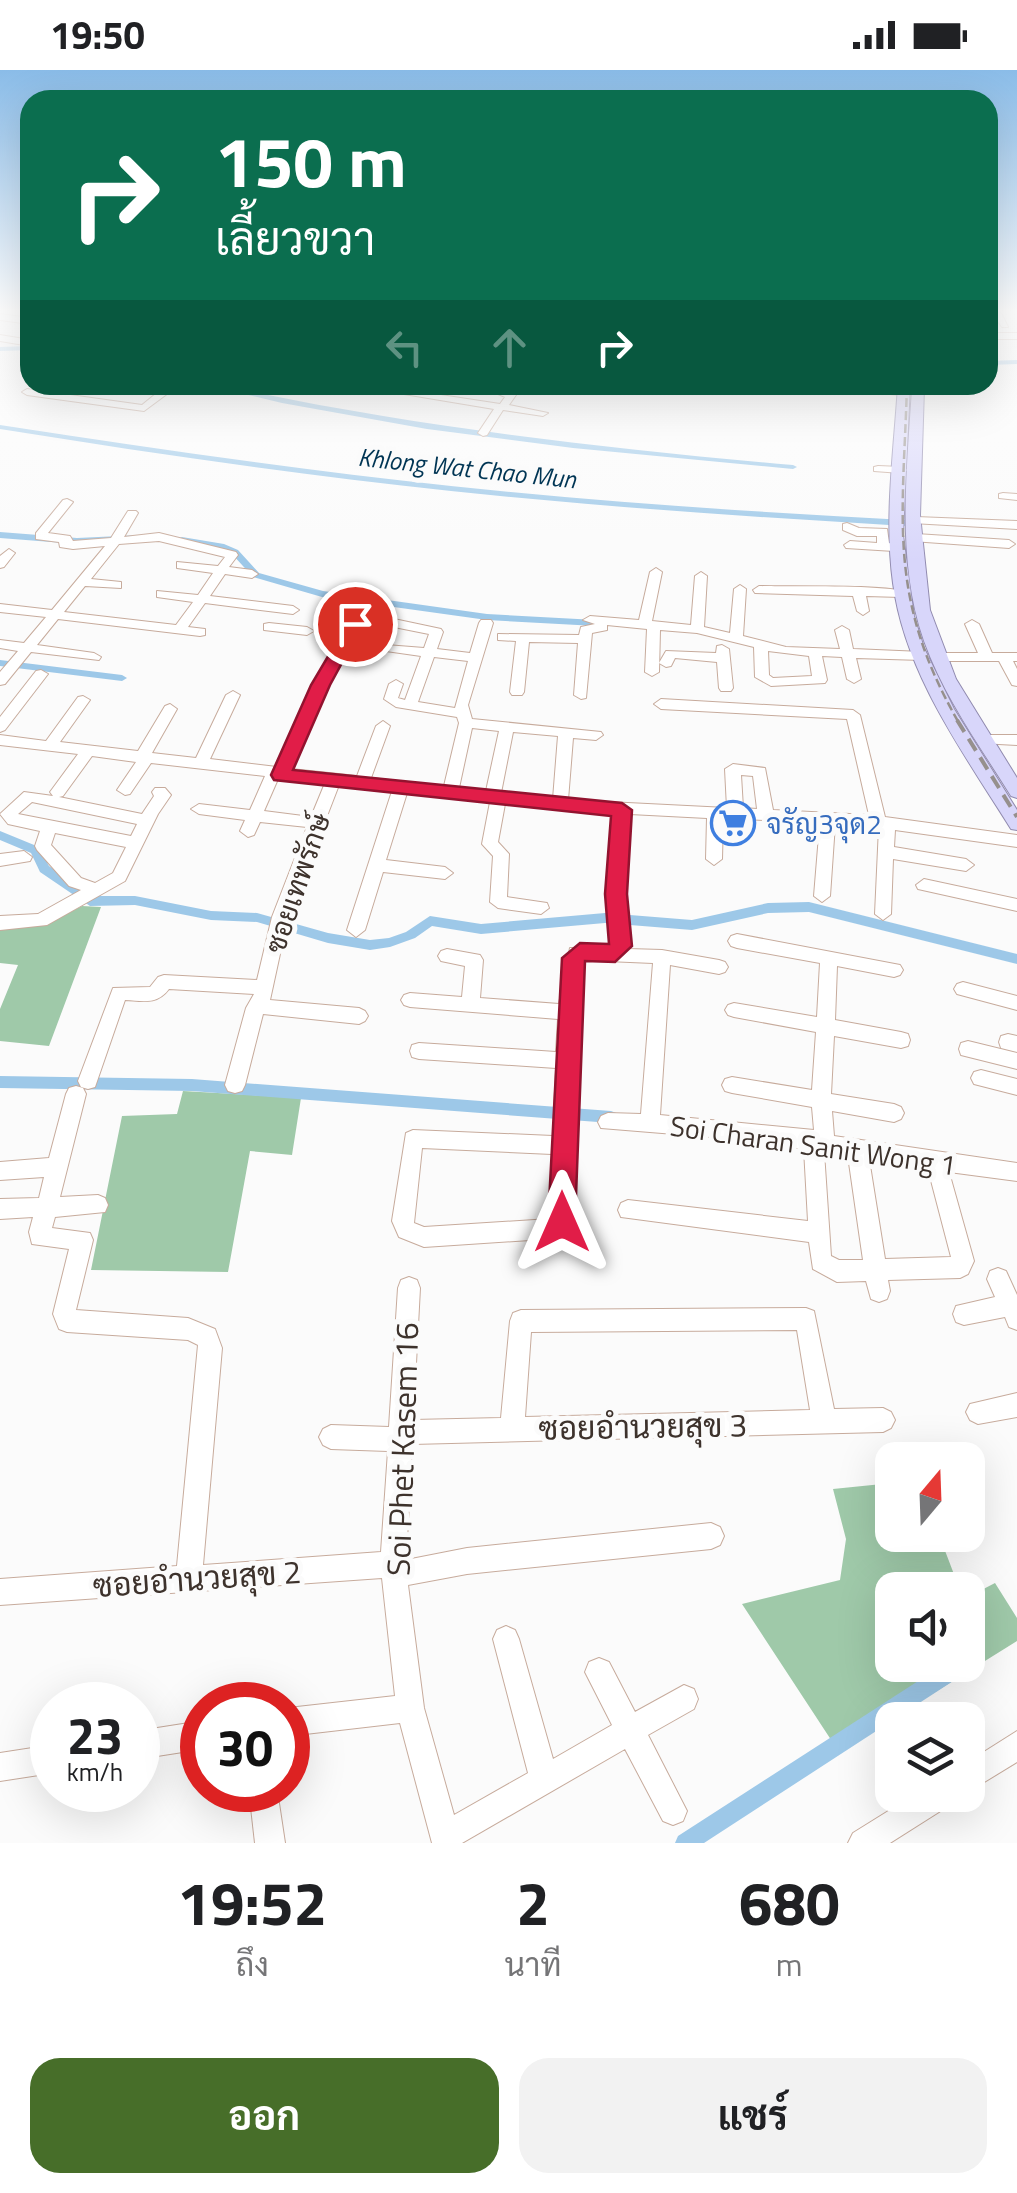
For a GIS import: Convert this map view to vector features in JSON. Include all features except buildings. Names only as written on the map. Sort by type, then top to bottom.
[{"type":"main road","points":[[904,396],[901,467],[910,525],[891,547],[930,656],[1017,824]]},
{"type":"main road","points":[[910,594],[918,396]]},
{"type":"main road","points":[[901,467],[917,465]]},
{"type":"main road","points":[[930,656],[1017,792]]},
{"type":"street","points":[[60,396],[144,408],[160,396]]},
{"type":"street","points":[[427,396],[543,413]]},
{"type":"street","points":[[483,433],[510,396]]},
{"type":"street","points":[[878,469],[901,467]]},
{"type":"street","points":[[67,502],[39,534],[65,541],[159,537],[232,555],[180,630]]},
{"type":"street","points":[[8,671],[82,582],[132,513]]},
{"type":"street","points":[[910,525],[1017,525]]},
{"type":"street","points":[[910,525],[1009,544]]},
{"type":"street","points":[[847,527],[857,532],[883,532],[891,547]]},
{"type":"street","points":[[850,544],[891,547]]},
{"type":"street","points":[[181,565],[252,574]]},
{"type":"street","points":[[652,672],[656,572]]},
{"type":"street","points":[[697,629],[701,576]]},
{"type":"street","points":[[82,582],[117,584]]},
{"type":"street","points":[[726,688],[722,658],[740,588]]},
{"type":"street","points":[[759,590],[910,594]]},
{"type":"street","points":[[858,591],[863,612]]},
{"type":"street","points":[[161,594],[296,603],[277,628],[307,631]]},
{"type":"street","points":[[0,608],[200,632]]},
{"type":"street","points":[[590,620],[697,629],[761,646],[812,653],[1011,657],[1017,682]]},
{"type":"street","points":[[394,623],[435,629],[410,705]]},
{"type":"street","points":[[450,792],[474,658],[486,623]]},
{"type":"street","points":[[251,823],[355,624]]},
{"type":"street","points":[[972,624],[987,657]]},
{"type":"street","points":[[581,696],[587,627],[651,626]]},
{"type":"street","points":[[842,630],[854,679]]},
{"type":"street","points":[[761,646],[762,676],[771,682],[820,680],[806,636]]},
{"type":"street","points":[[504,637],[584,640]]},
{"type":"street","points":[[517,692],[522,638]]},
{"type":"street","points":[[0,644],[94,657]]},
{"type":"street","points":[[391,648],[474,658]]},
{"type":"street","points":[[666,663],[671,654],[722,658]]},
{"type":"street","points":[[0,727],[41,674]]},
{"type":"street","points":[[396,684],[392,701],[507,727],[596,735]]},
{"type":"street","points":[[200,765],[233,695]]},
{"type":"street","points":[[50,746],[83,700]]},
{"type":"street","points":[[661,704],[847,713],[858,720],[887,852],[883,914]]},
{"type":"street","points":[[124,790],[170,709]]},
{"type":"street","points":[[362,783],[382,726]]},
{"type":"street","points":[[507,727],[490,844],[501,854],[498,902],[541,908]]},
{"type":"street","points":[[560,805],[566,733]]},
{"type":"street","points":[[0,740],[560,805],[883,822],[1017,841]]},
{"type":"street","points":[[985,740],[1017,740]]},
{"type":"street","points":[[58,792],[88,751]]},
{"type":"street","points":[[0,923],[41,920],[124,872],[149,816],[163,795],[160,792],[174,762]]},
{"type":"street","points":[[735,814],[733,769],[750,768],[760,772],[766,816]]},
{"type":"street","name":"ซอยเทพรักษ์","points":[[235,1085],[246,1031],[254,1008],[263,997],[279,924],[333,781]]},
{"type":"street","points":[[356,930],[402,788]]},
{"type":"street","points":[[136,843],[14,820],[8,814],[29,796],[149,816]]},
{"type":"street","points":[[199,809],[251,823],[317,824]]},
{"type":"street","points":[[615,953],[621,946],[618,919],[622,810]]},
{"type":"street","points":[[714,814],[714,859]]},
{"type":"street","points":[[822,896],[828,818]]},
{"type":"street","points":[[50,826],[43,846],[88,895]]},
{"type":"street","points":[[887,852],[966,866]]},
{"type":"street","points":[[0,860],[24,858]]},
{"type":"street","points":[[375,865],[445,874]]},
{"type":"street","points":[[924,885],[1017,904]]},
{"type":"street","points":[[737,941],[894,970]]},
{"type":"street","points":[[562,1145],[413,1138],[403,1221],[406,1230],[424,1237],[560,1228],[568,1012],[576,953],[662,957],[718,967]]},
{"type":"street","points":[[447,956],[474,960],[470,1004]]},
{"type":"street","points":[[650,1122],[662,957]]},
{"type":"street","points":[[828,958],[819,1141],[820,1262],[826,1268],[877,1282],[962,1265],[936,1162]]},
{"type":"street","points":[[189,1579],[210,1348],[207,1336],[188,1329],[67,1321],[82,1240],[40,1236],[55,1167],[119,993],[155,994],[164,982],[174,982],[359,1016]]},
{"type":"street","points":[[963,989],[1017,1003]]},
{"type":"street","points":[[410,1000],[568,1012]]},
{"type":"street","points":[[734,1010],[901,1040]]},
{"type":"street","points":[[968,1049],[1017,1061]]},
{"type":"street","points":[[419,1051],[567,1061]]},
{"type":"street","points":[[981,1078],[1017,1087]]},
{"type":"street","points":[[732,1084],[894,1112]]},
{"type":"street","name":"Soi Charan Sanit Wong 1","points":[[608,1122],[650,1122],[819,1141],[857,1150],[1017,1172]]},
{"type":"street","points":[[857,1150],[877,1282]]},
{"type":"street","points":[[0,1171],[55,1167]]},
{"type":"street","points":[[0,1209],[98,1205]]},
{"type":"street","points":[[628,1210],[820,1233]]},
{"type":"street","points":[[964,1314],[1014,1312],[998,1279]]},
{"type":"street","name":"Soi Phet Kasem 16","points":[[409,1288],[394,1569],[410,1708],[446,1839]]},
{"type":"street","points":[[512,1430],[518,1330],[522,1321],[530,1320],[806,1320],[824,1421]]},
{"type":"street","points":[[978,1412],[1017,1405]]},
{"type":"street","name":"ซอยอำนวยสุข 3","points":[[331,1437],[883,1420]]},
{"type":"street","name":"ซอยอำนวยสุข 2","points":[[0,1592],[394,1569],[711,1536]]},
{"type":"street","points":[[506,1640],[544,1779]]},
{"type":"street","points":[[599,1672],[673,1811]]},
{"type":"street","points":[[446,1839],[684,1700]]},
{"type":"street","points":[[310,1719],[410,1708]]},
{"type":"street","points":[[985,1767],[1017,1745]]},
{"type":"street","points":[[0,1767],[30,1762]]},
{"type":"street","points":[[265,1812],[270,1843]]},
{"type":"street","points":[[863,1843],[913,1812]]},
{"type":"green space","points":[[82,906],[101,907],[49,1046],[0,1041],[0,1009],[18,965],[0,963],[0,929],[57,919]]},
{"type":"green space","points":[[183,1091],[301,1098],[292,1155],[250,1151],[228,1272],[91,1270],[122,1116],[177,1114]]},
{"type":"green space","points":[[875,1485],[875,1552],[945,1552],[953,1572],[875,1572],[875,1682],[951,1682],[919,1702],[875,1702],[875,1730],[839,1752],[742,1604],[840,1580],[846,1539],[833,1489]]},
{"type":"green space","points":[[995,1583],[1017,1618],[1017,1641],[985,1661],[985,1588]]},
{"type":"waterway","points":[[258,396],[500,437],[793,467]]},
{"type":"waterway","name":"Khlong Wat Chao Mun","points":[[0,427],[338,476],[563,500],[905,523]]},
{"type":"waterway","points":[[0,535],[77,541],[162,537]]},
{"type":"waterway","points":[[182,540],[221,546],[235,552],[256,575],[322,594],[487,617],[596,623]]},
{"type":"waterway","points":[[0,663],[122,678]]},
{"type":"waterway","points":[[0,835],[35,850],[44,869],[90,901],[135,900],[211,915],[257,918],[349,943],[390,942],[410,935],[430,921],[481,929],[605,918],[692,925],[768,908],[809,907],[1017,959]]},
{"type":"waterway","points":[[0,1082],[192,1085],[611,1117]]},
{"type":"waterway","points":[[685,1843],[934,1682]]},
{"type":"railway","points":[[907,396],[903,519],[910,597],[920,637],[959,723]]},
{"type":"railway","points":[[957,720],[1017,817]]},
{"type":"place","name":"จรัญ3จุด2","points":[[733,823]]},
{"type":"route","points":[[355,624],[320,685],[281,775],[622,810],[616,894],[621,946],[615,953],[580,952],[573,958],[562,1145],[562,1222]]}]
